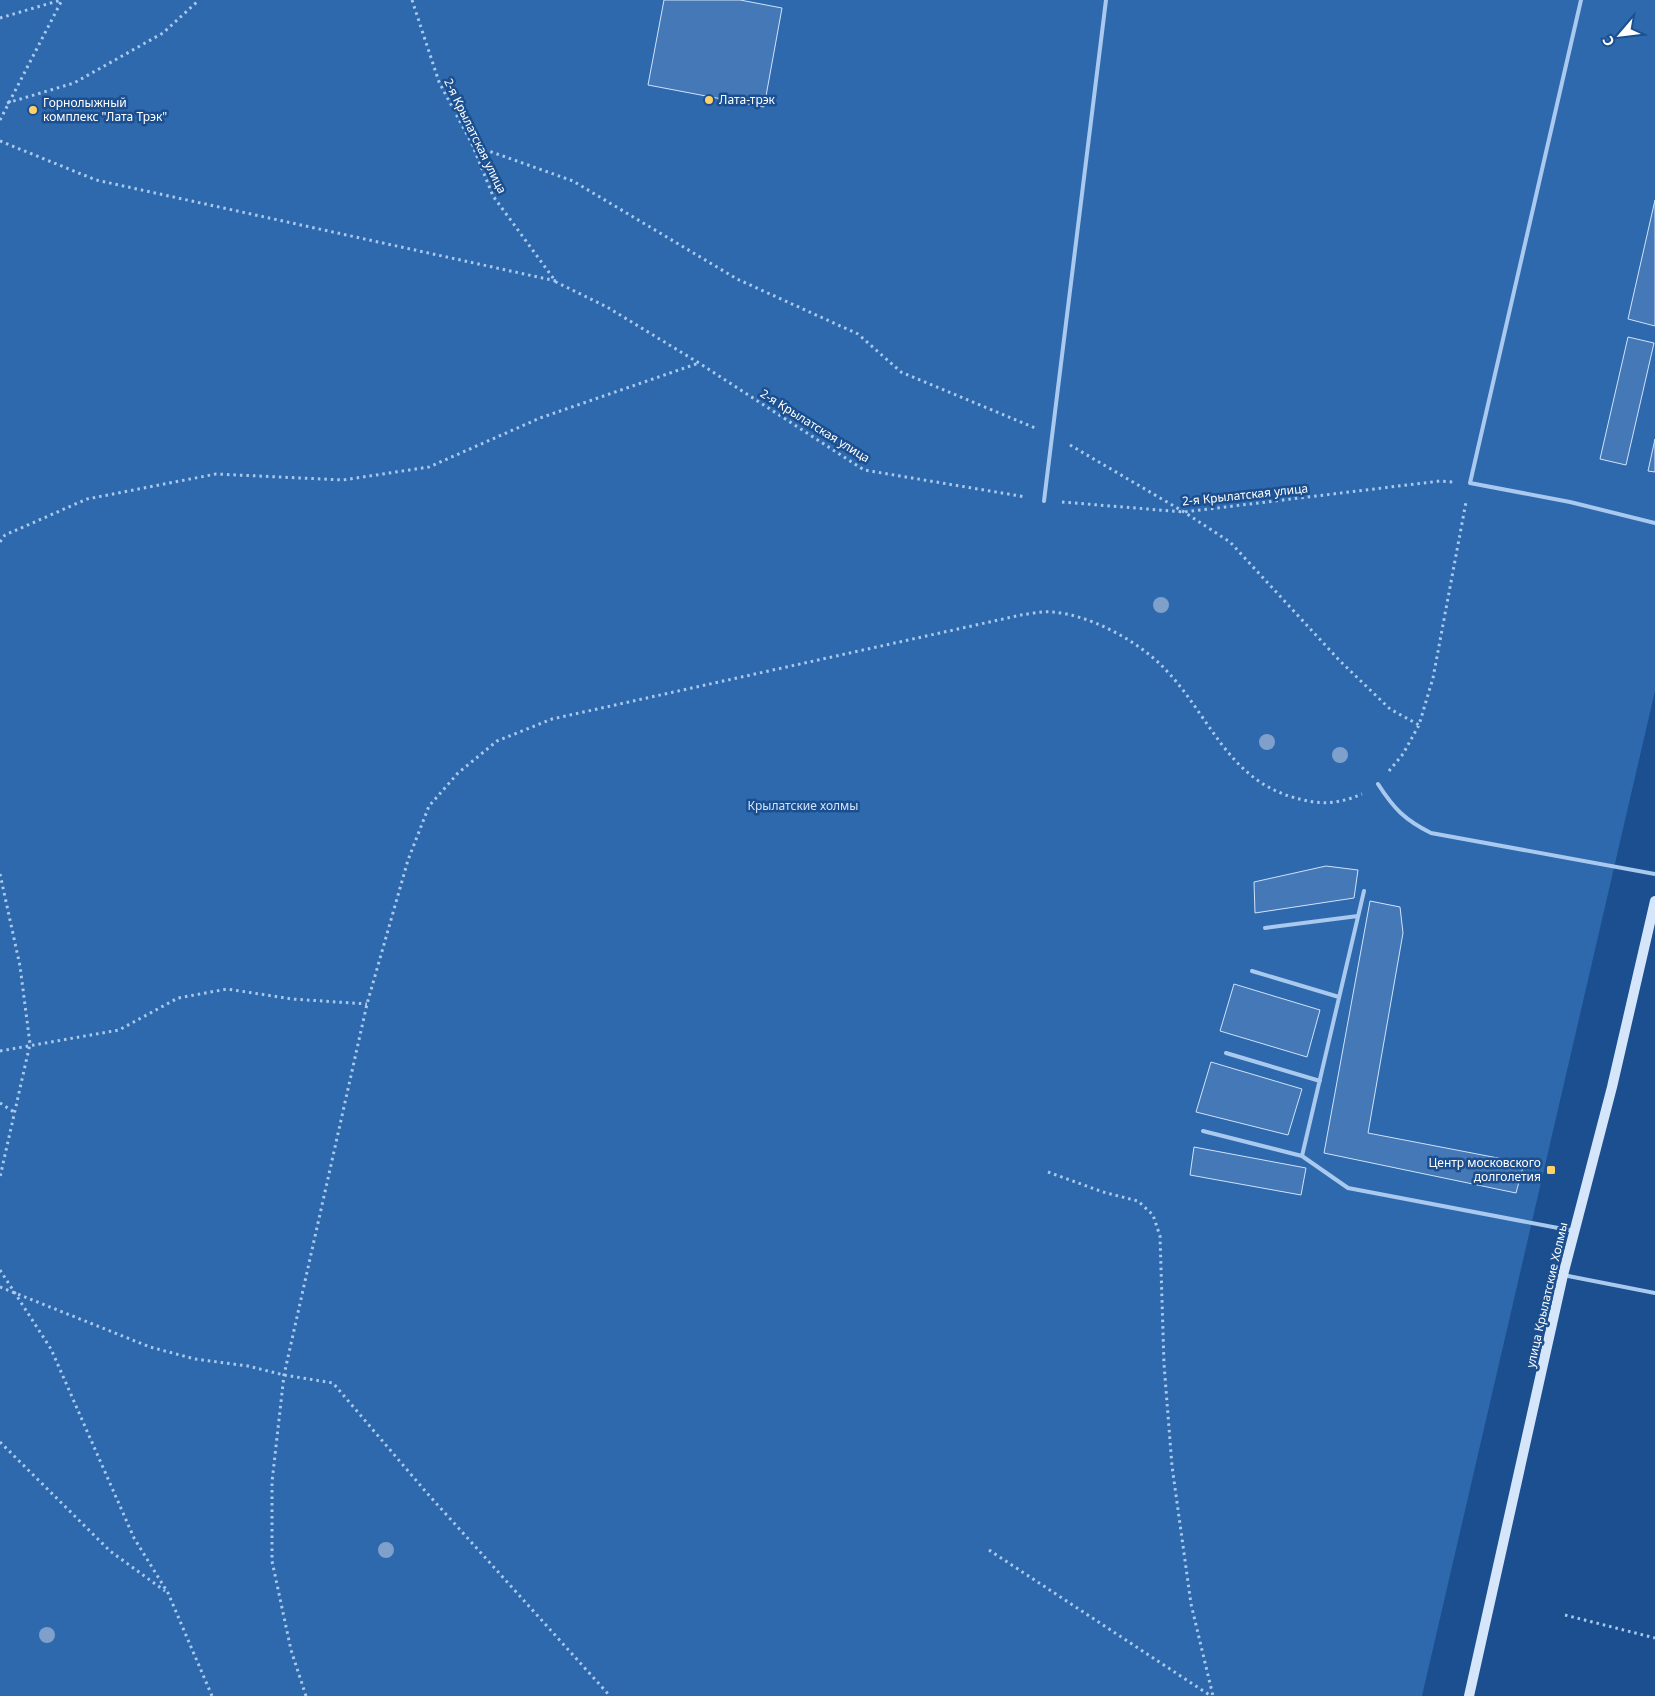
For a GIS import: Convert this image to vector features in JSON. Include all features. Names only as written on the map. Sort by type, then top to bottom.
[{"type":"street","name":"улица Крылатские Холмы","points":[[1469,1696],[1574,1231],[1612,1087],[1655,902]]},
{"type":"lane","points":[[1044,501],[1106,0]]},
{"type":"lane","points":[[1581,0],[1470,483],[1570,502],[1655,523]]},
{"type":"lane","points":[[1378,784],[1390,803],[1407,821],[1431,832],[1655,874]]},
{"type":"lane","points":[[1302,1156],[1364,891]]},
{"type":"lane","points":[[1265,928],[1358,916]]},
{"type":"lane","points":[[1252,971],[1339,997]]},
{"type":"lane","points":[[1226,1053],[1320,1081]]},
{"type":"lane","points":[[1203,1131],[1302,1156],[1348,1188],[1574,1231]]},
{"type":"lane","points":[[1564,1275],[1655,1293]]},
{"type":"path","points":[[0,18],[62,0],[7,103],[0,120]]},
{"type":"path","points":[[7,103],[74,83],[163,33],[200,0]]},
{"type":"path","name":"2-я Крылатская улица","points":[[412,0],[439,82],[472,144],[494,196],[556,282],[607,307],[699,363],[864,470],[1044,501],[1184,512],[1440,481],[1470,483]]},
{"type":"path","points":[[0,141],[96,180],[556,282]]},
{"type":"path","points":[[472,144],[573,181],[737,279],[858,334],[901,372],[1052,435],[1184,512],[1230,542],[1339,660],[1390,709],[1419,725]]},
{"type":"path","points":[[0,542],[5,535],[87,499],[216,474],[342,480],[429,467],[540,418],[699,363]]},
{"type":"path","points":[[306,1696],[291,1650],[272,1561],[272,1482],[284,1375],[367,1004],[408,860],[429,806],[458,773],[496,741],[552,719],[1021,615],[1050,611],[1081,618],[1110,630],[1138,648],[1169,674],[1187,694],[1229,753],[1252,778],[1278,792],[1310,802],[1340,803],[1364,793],[1378,784],[1403,754],[1419,725],[1433,678],[1470,483]]},
{"type":"path","points":[[0,874],[20,966],[30,1044],[0,1177]]},
{"type":"path","points":[[0,1051],[30,1044],[119,1030],[178,998],[227,989],[292,999],[367,1004]]},
{"type":"path","points":[[0,1103],[14,1112]]},
{"type":"path","points":[[1048,1172],[1103,1192],[1138,1201],[1153,1215],[1160,1236],[1164,1364],[1172,1466],[1191,1604],[1212,1696]]},
{"type":"path","points":[[0,1270],[51,1349],[134,1538],[168,1593],[212,1696]]},
{"type":"path","points":[[0,1287],[150,1347],[195,1358],[248,1366],[334,1384],[433,1499],[610,1696]]},
{"type":"path","points":[[0,1442],[110,1551],[168,1593]]},
{"type":"path","points":[[989,1550],[1212,1696]]},
{"type":"path","points":[[1565,1615],[1655,1638]]},
{"type":"green space","name":"Крылатские холмы","points":[[0,0],[1655,0],[1655,691],[1422,1696],[0,1696]]},
{"type":"building","points":[[664,0],[740,0],[782,8],[764,107],[648,85]]},
{"type":"building","points":[[1655,200],[1655,326],[1628,319]]},
{"type":"building","points":[[1628,337],[1654,343],[1626,465],[1600,459]]},
{"type":"building","points":[[1655,439],[1655,472],[1648,471]]},
{"type":"building","points":[[1326,866],[1358,870],[1354,898],[1255,913],[1254,882]]},
{"type":"building","points":[[1370,901],[1400,907],[1403,933],[1368,1133],[1524,1163],[1516,1193],[1324,1153]]},
{"type":"building","points":[[1234,984],[1320,1010],[1307,1057],[1220,1031]]},
{"type":"building","points":[[1211,1062],[1302,1089],[1288,1135],[1196,1112]]},
{"type":"building","points":[[1194,1147],[1306,1168],[1301,1195],[1190,1175]]},
{"type":"place","name":"Лата-трэк","points":[[709,100]]},
{"type":"place","name":"Горнолыжный комплекс \"Лата Трэк\"","points":[[33,110]]},
{"type":"place","name":"Центр московского долголетия","points":[[1551,1170]]}]
